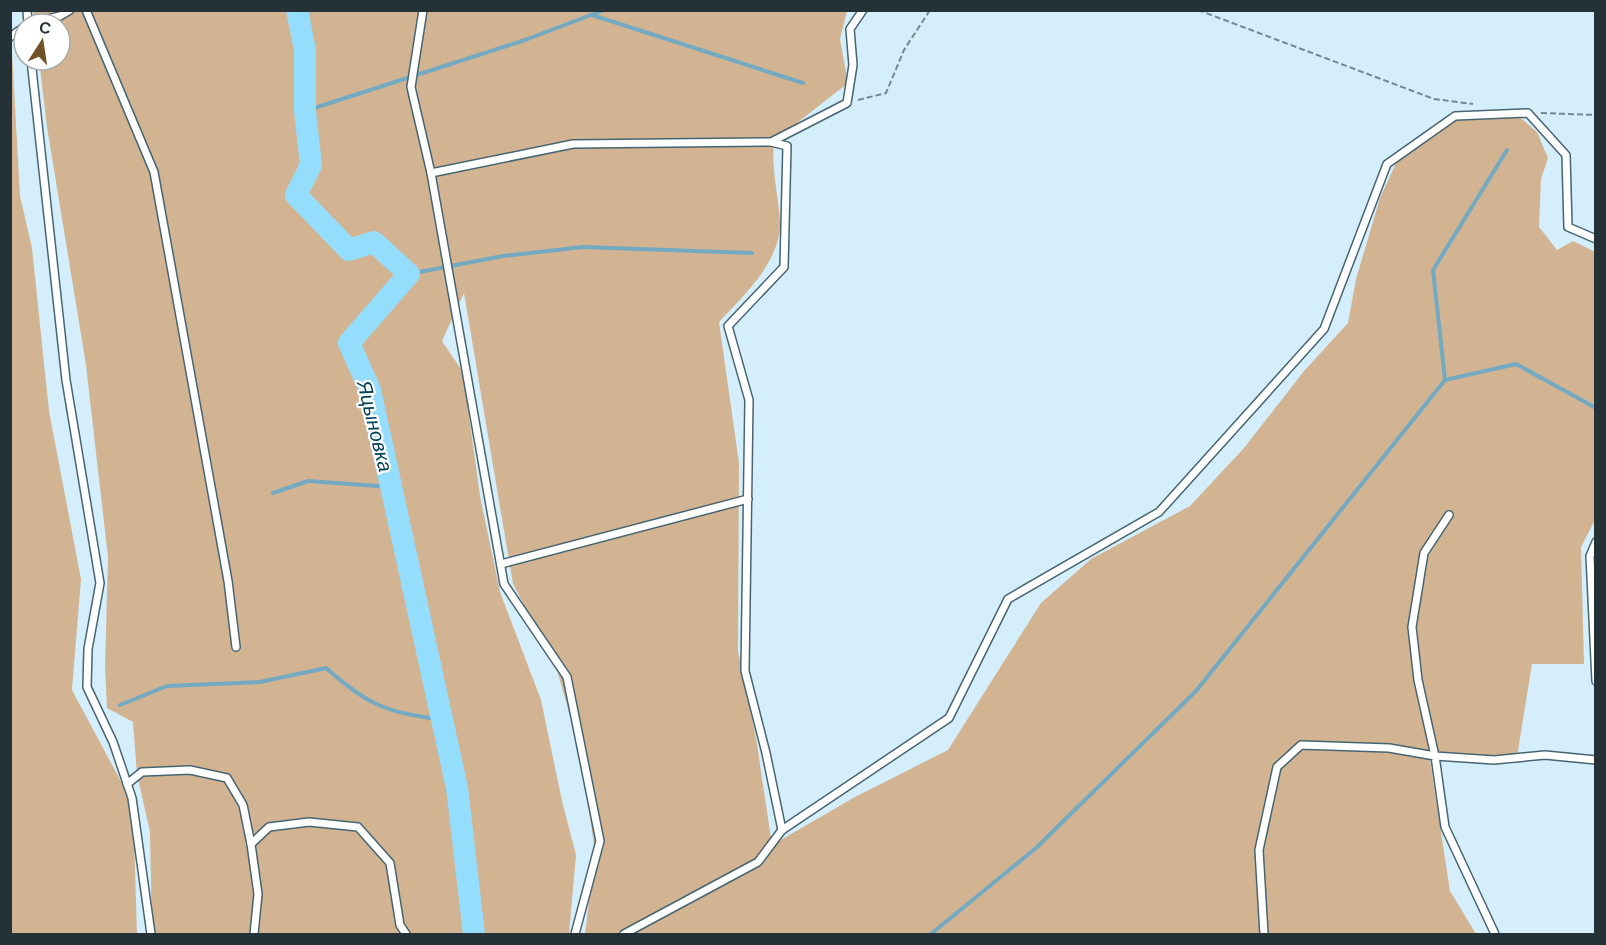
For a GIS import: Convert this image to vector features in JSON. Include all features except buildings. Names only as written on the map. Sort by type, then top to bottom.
[{"type":"lane","points":[[86,10],[154,172],[228,581],[236,647]]},
{"type":"lane","points":[[423,10],[411,85],[430,172],[504,584],[567,677],[600,841],[575,934]]},
{"type":"lane","points":[[771,142],[847,103],[853,65],[850,29],[863,10]]},
{"type":"lane","points":[[32,72],[66,380],[100,584],[88,648],[87,687],[113,742],[135,815],[150,934]]},
{"type":"lane","points":[[624,934],[759,862],[782,830],[949,718],[1008,599],[1159,512],[1324,329],[1387,164],[1455,116],[1528,113],[1566,156],[1568,227],[1596,239]]},
{"type":"lane","points":[[430,172],[573,144],[771,142],[786,146],[784,267],[728,326],[749,400],[745,671],[782,830]]},
{"type":"lane","points":[[501,564],[748,499]]},
{"type":"lane","points":[[1449,515],[1424,553],[1412,627],[1418,680],[1435,756],[1445,827],[1495,934]]},
{"type":"lane","points":[[1596,542],[1590,556],[1596,681]]},
{"type":"lane","points":[[1264,934],[1259,850],[1276,767],[1301,745],[1389,748],[1435,756],[1494,760],[1545,755],[1596,760]]},
{"type":"lane","points":[[127,784],[142,772],[190,770],[227,778],[243,805],[251,844],[258,894],[254,934]]},
{"type":"lane","points":[[251,844],[269,827],[309,822],[358,827],[390,863],[400,925],[406,934]]},
{"type":"path","points":[[847,103],[886,93],[904,50],[930,10]]},
{"type":"path","points":[[1198,10],[1434,99],[1481,106]]},
{"type":"path","points":[[1528,113],[1596,115]]},
{"type":"shaded area","points":[[847,11],[840,39],[848,83],[774,141],[774,171],[780,220],[775,249],[760,276],[719,322],[739,463],[738,651],[756,738],[772,845],[855,797],[948,750],[1041,603],[1091,559],[1190,506],[1244,448],[1304,371],[1348,323],[1356,279],[1380,198],[1402,150],[1449,117],[1516,114],[1537,132],[1548,158],[1541,179],[1539,227],[1557,250],[1573,241],[1595,252],[1595,520],[1581,547],[1584,664],[1532,664],[1516,763],[1430,760],[1450,891],[1476,934],[585,934],[595,852],[581,755],[555,663],[513,584],[464,293],[442,341],[463,372],[480,496],[500,592],[541,700],[576,855],[569,934],[152,934],[150,832],[137,774],[133,722],[107,708],[105,667],[108,557],[86,365],[47,127],[40,72],[72,72],[72,12],[33,12]]},
{"type":"shaded area","points":[[10,15],[20,196],[32,248],[49,411],[81,579],[72,690],[133,804],[137,934],[11,934]]},
{"type":"waterway","name":"Яцыновка","points":[[297,10],[305,50],[305,111],[311,165],[296,195],[349,250],[374,242],[409,274],[349,343],[370,390],[457,788],[474,934]]},
{"type":"waterway","points":[[305,111],[525,40],[604,10]]},
{"type":"waterway","points":[[592,15],[803,83]]},
{"type":"waterway","points":[[1445,380],[1433,270],[1507,150]]},
{"type":"waterway","points":[[409,274],[503,256],[583,247],[752,253]]},
{"type":"waterway","points":[[931,934],[1036,848],[1196,691],[1445,380],[1516,364],[1596,408]]},
{"type":"waterway","points":[[273,493],[308,481],[392,487]]},
{"type":"waterway","points":[[120,705],[167,686],[260,682],[326,668],[355,691],[379,705],[406,714],[442,720]]}]
